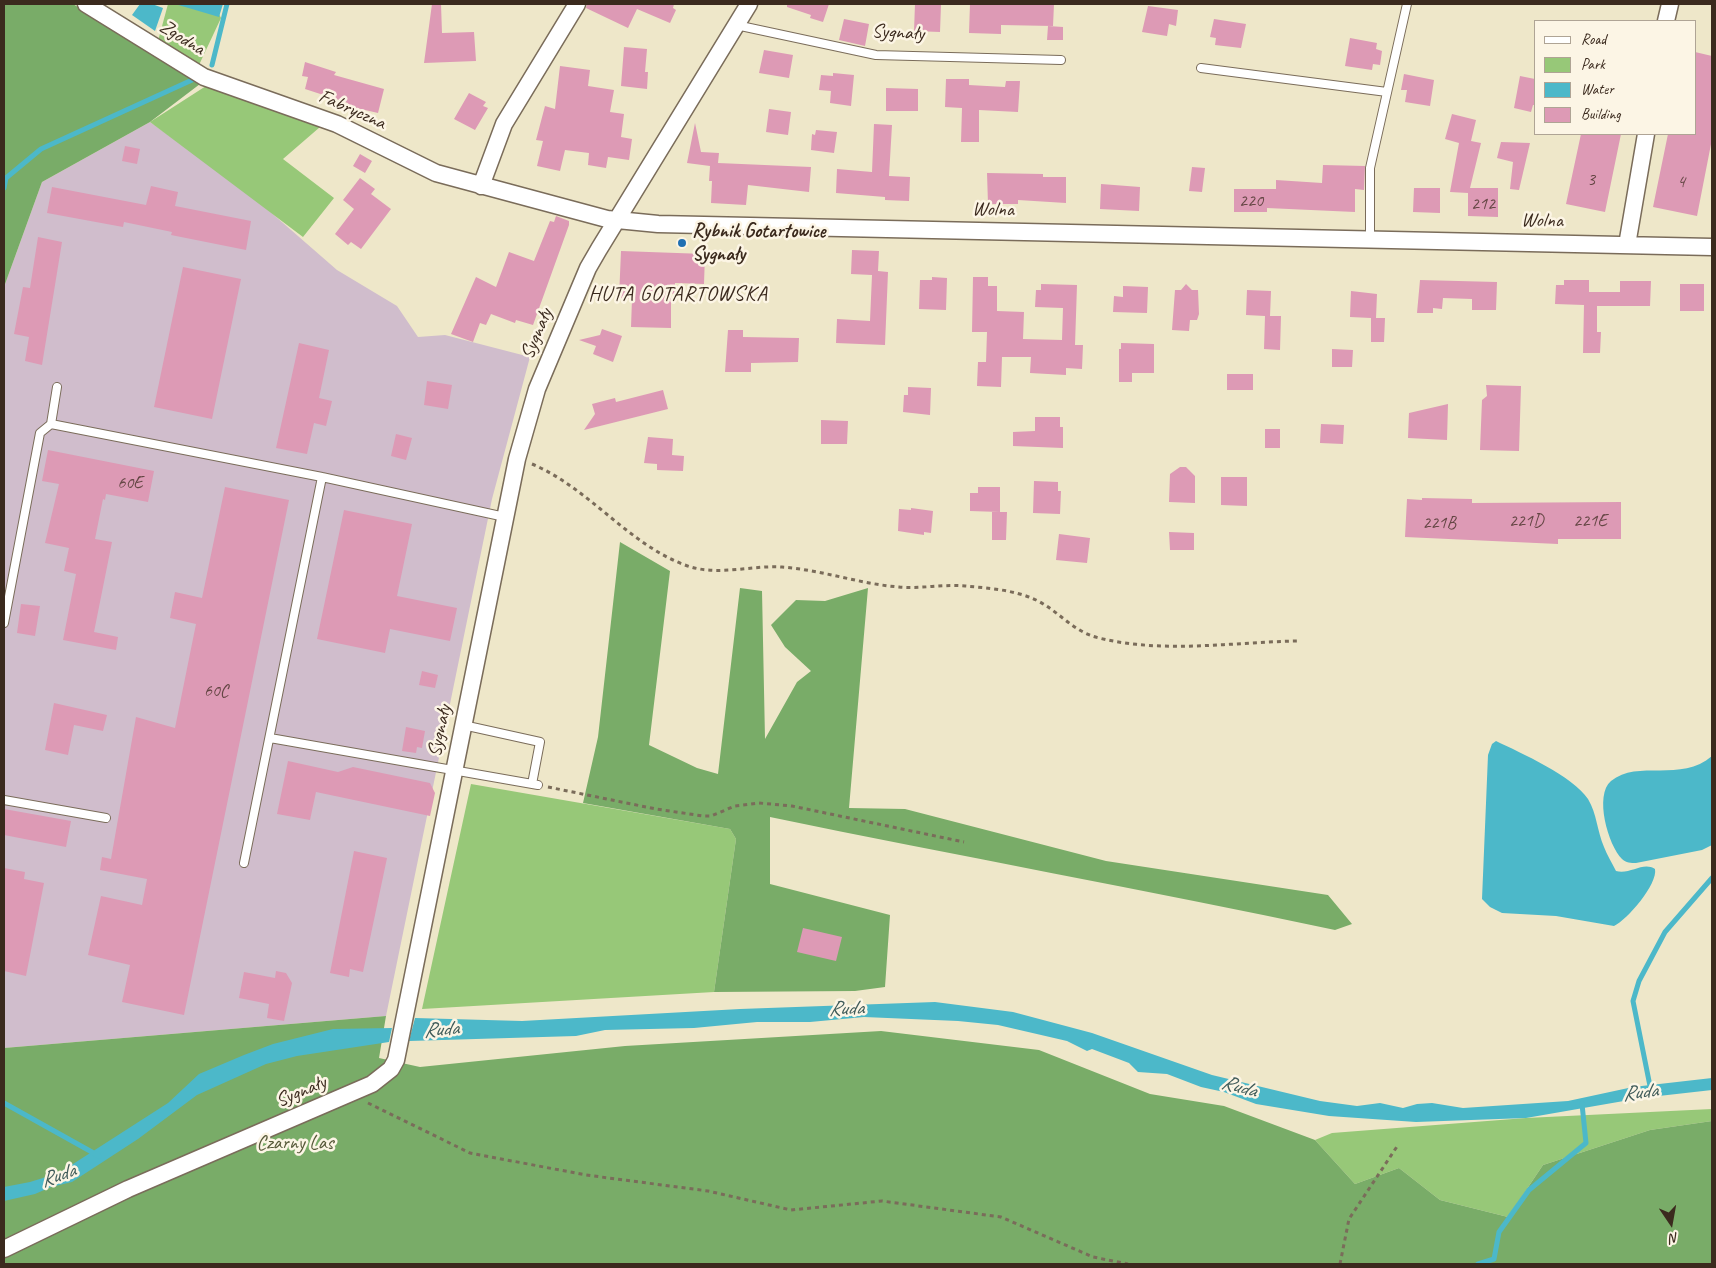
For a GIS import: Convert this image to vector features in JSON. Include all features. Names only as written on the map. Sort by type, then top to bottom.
[{"type":"street","name":"Zgodna","points":[[86,4],[204,77]]},
{"type":"street","points":[[481,186],[504,124],[568,22],[577,4]]},
{"type":"street","name":"Sygnały","points":[[4,1249],[110,1197],[350,1094],[383,1078],[391,1069],[396,1060],[517,459],[537,389],[588,268],[749,4]]},
{"type":"street","points":[[1666,20],[1670,4]]},
{"type":"street","name":"Fabryczna","points":[[204,77],[337,124],[436,173],[616,220]]},
{"type":"street","points":[[1628,245],[1646,135]]},
{"type":"street","name":"Wolna","points":[[616,220],[647,224],[1712,247]]},
{"type":"lane","points":[[1370,239],[1370,168],[1407,4]]},
{"type":"lane","name":"Sygnały","points":[[736,25],[876,55],[1061,60]]},
{"type":"lane","points":[[1201,68],[1387,92]]},
{"type":"lane","points":[[4,623],[40,433],[51,424],[57,387]]},
{"type":"lane","points":[[51,424],[322,477],[505,517]]},
{"type":"lane","points":[[244,863],[322,477]]},
{"type":"lane","points":[[270,738],[535,785],[540,742],[463,725]]},
{"type":"lane","points":[[4,800],[106,818]]},
{"type":"path","points":[[517,459],[554,475],[655,550],[686,566],[708,570],[762,566],[829,573],[863,582],[898,587],[949,585],[1012,593],[1036,600],[1084,633],[1124,643],[1154,646],[1197,646],[1298,641]]},
{"type":"path","points":[[535,785],[656,810],[703,816],[711,816],[735,806],[759,803],[792,806],[964,842]]},
{"type":"path","points":[[350,1094],[470,1153],[586,1175],[708,1191],[791,1210],[882,1201],[1001,1217],[1093,1257],[1128,1264]]},
{"type":"path","points":[[1340,1264],[1350,1219],[1398,1146]]},
{"type":"shaded area","points":[[150,122],[244,189],[337,270],[397,306],[418,337],[445,335],[530,357],[492,499],[386,1016],[4,1048],[4,287],[42,182]]},
{"type":"green space","points":[[4,4],[73,4],[200,84],[150,122],[42,182],[4,287]]},
{"type":"green space","points":[[168,4],[193,4],[217,10],[221,18],[199,65],[158,41]]},
{"type":"green space","points":[[206,86],[320,127],[283,159],[334,198],[303,237],[150,122]]},
{"type":"green space","points":[[620,542],[670,571],[649,745],[697,768],[718,774],[740,588],[762,591],[765,739],[797,682],[811,671],[785,647],[771,625],[796,600],[825,601],[868,588],[849,808],[905,809],[1106,861],[1328,895],[1352,924],[1335,930],[770,817],[770,884],[890,915],[885,987],[855,991],[714,992],[736,839],[730,829],[583,803],[598,737]]},
{"type":"green space","points":[[471,784],[730,829],[736,839],[714,992],[422,1009]]},
{"type":"green space","name":"Czarny Las","points":[[386,1016],[379,1058],[420,1067],[625,1046],[881,1031],[1039,1050],[1150,1094],[1224,1106],[1315,1140],[1355,1184],[1399,1168],[1440,1200],[1508,1217],[1543,1165],[1650,1130],[1712,1121],[1712,1264],[4,1264],[4,1048]]},
{"type":"green space","points":[[1712,1109],[1712,1121],[1650,1130],[1543,1165],[1508,1217],[1440,1200],[1399,1168],[1355,1184],[1315,1140],[1332,1133],[1526,1118]]},
{"type":"water","points":[[140,4],[152,4],[163,8],[155,31],[132,15]]},
{"type":"water","points":[[175,4],[223,4],[219,17]]},
{"type":"water","points":[[1496,741],[1546,766],[1581,790],[1591,805],[1602,841],[1616,871],[1621,872],[1646,866],[1655,869],[1655,876],[1647,892],[1626,917],[1614,926],[1556,916],[1502,913],[1490,907],[1482,899],[1488,755],[1492,744]]},
{"type":"water","points":[[1712,756],[1712,845],[1702,850],[1636,863],[1630,863],[1622,859],[1612,843],[1603,808],[1606,788],[1611,781],[1622,775],[1634,772],[1687,768],[1700,764]]},
{"type":"water","name":"Ruda","points":[[935,1002],[1013,1012],[1092,1033],[1212,1075],[1320,1101],[1357,1106],[1380,1103],[1403,1108],[1417,1104],[1432,1103],[1463,1108],[1568,1101],[1633,1087],[1712,1078],[1712,1090],[1641,1098],[1526,1118],[1416,1122],[1329,1116],[1256,1104],[1167,1074],[1138,1072],[1129,1063],[1092,1049],[1087,1051],[1067,1041],[998,1025],[958,1021],[864,1017],[810,1022],[757,1022],[694,1028],[605,1030],[576,1036],[409,1041],[415,1018],[522,1021],[740,1009]]},
{"type":"water","name":"Ruda","points":[[392,1028],[389,1042],[297,1056],[266,1064],[197,1095],[138,1139],[72,1182],[51,1187],[35,1194],[4,1201],[4,1187],[30,1182],[59,1173],[168,1103],[199,1074],[273,1044],[333,1029]]},
{"type":"building","points":[[432,4],[441,4],[442,33],[474,32],[476,61],[424,63]]},
{"type":"building","points":[[587,4],[674,4],[673,8],[676,10],[670,23],[637,9],[628,28],[586,8]]},
{"type":"building","points":[[787,4],[829,4],[823,22],[810,18],[811,15],[787,7]]},
{"type":"building","points":[[915,4],[941,5],[940,32],[914,31]]},
{"type":"building","points":[[970,4],[1054,4],[1053,26],[1001,25],[1001,34],[969,33]]},
{"type":"building","points":[[1148,6],[1178,10],[1176,26],[1169,24],[1167,36],[1142,32]]},
{"type":"building","points":[[844,19],[869,24],[865,46],[839,40]]},
{"type":"building","points":[[1214,19],[1246,24],[1241,48],[1215,45],[1216,38],[1210,37]]},
{"type":"building","points":[[1048,26],[1063,27],[1063,40],[1047,40]]},
{"type":"building","points":[[1350,38],[1377,43],[1376,49],[1382,51],[1380,65],[1373,64],[1372,70],[1345,66]]},
{"type":"building","points":[[624,47],[647,49],[645,72],[648,72],[647,89],[621,86]]},
{"type":"building","points":[[764,50],[793,55],[789,78],[759,73]]},
{"type":"building","points":[[1696,52],[1712,56],[1712,139],[1697,216],[1653,207],[1668,135],[1696,135]]},
{"type":"building","points":[[305,62],[336,72],[334,75],[384,89],[378,113],[348,106],[348,103],[305,89],[308,77],[302,76]]},
{"type":"building","points":[[560,66],[590,70],[588,86],[614,90],[610,112],[624,114],[621,137],[632,139],[629,160],[608,157],[606,168],[588,165],[589,153],[565,150],[560,171],[537,166],[543,141],[536,140],[545,106],[555,109]]},
{"type":"building","points":[[833,73],[854,75],[851,106],[830,103],[831,91],[819,90],[821,75],[833,76]]},
{"type":"building","points":[[1404,74],[1434,80],[1430,106],[1405,102],[1407,90],[1401,90]]},
{"type":"building","points":[[1520,76],[1534,79],[1534,105],[1531,112],[1514,108]]},
{"type":"building","points":[[946,79],[969,79],[969,85],[1005,87],[1006,81],[1020,81],[1018,112],[979,110],[979,142],[961,142],[962,108],[945,107]]},
{"type":"building","points":[[886,88],[918,89],[918,111],[886,111]]},
{"type":"building","points":[[469,93],[486,102],[483,106],[488,108],[475,130],[454,119]]},
{"type":"building","points":[[769,109],[791,112],[788,135],[766,132]]},
{"type":"building","points":[[1452,114],[1476,120],[1471,141],[1481,143],[1470,188],[1498,188],[1498,217],[1468,216],[1468,193],[1450,192],[1459,143],[1445,139]]},
{"type":"building","points":[[695,123],[701,152],[719,153],[718,163],[811,167],[809,192],[748,185],[746,205],[711,203],[712,181],[709,181],[710,166],[687,163]]},
{"type":"building","points":[[874,124],[892,125],[889,176],[910,177],[909,201],[885,200],[885,197],[836,193],[837,169],[872,172]]},
{"type":"building","points":[[816,130],[837,132],[834,153],[811,150],[812,134],[815,135]]},
{"type":"building","points":[[1581,135],[1621,135],[1605,212],[1566,204]]},
{"type":"building","points":[[1501,142],[1530,143],[1519,190],[1510,189],[1513,162],[1497,158]]},
{"type":"building","points":[[125,146],[140,149],[137,164],[122,161]]},
{"type":"building","points":[[360,154],[372,161],[365,173],[353,166]]},
{"type":"building","points":[[1323,165],[1365,166],[1364,190],[1355,189],[1355,212],[1267,208],[1267,212],[1234,212],[1234,189],[1276,189],[1276,180],[1322,183]]},
{"type":"building","points":[[1192,167],[1205,168],[1202,192],[1189,191]]},
{"type":"building","points":[[987,173],[1043,174],[1043,177],[1066,177],[1066,203],[1018,200],[1018,204],[988,204]]},
{"type":"building","points":[[360,178],[375,189],[371,194],[391,209],[361,249],[351,242],[348,245],[335,234],[354,209],[343,200]]},
{"type":"building","points":[[1101,184],[1140,187],[1139,211],[1100,209]]},
{"type":"building","points":[[151,186],[178,192],[175,206],[251,221],[246,250],[171,235],[172,232],[124,222],[123,227],[47,213],[52,187],[146,205]]},
{"type":"building","points":[[1414,188],[1440,188],[1440,213],[1413,212]]},
{"type":"building","points":[[556,216],[569,221],[569,225],[533,325],[516,320],[515,323],[491,314],[486,325],[480,323],[473,342],[451,334],[476,277],[496,287],[509,252],[534,261],[550,221],[554,222]]},
{"type":"building","points":[[38,237],[62,242],[42,365],[25,361],[29,337],[14,334],[23,287],[30,288]]},
{"type":"building","points":[[852,250],[879,251],[878,271],[888,272],[885,345],[836,343],[837,319],[870,321],[872,275],[851,274]]},
{"type":"building","points":[[621,251],[705,254],[704,284],[675,283],[675,294],[671,294],[671,328],[631,327],[632,299],[619,298]]},
{"type":"building","points":[[183,267],[241,279],[212,419],[154,407]]},
{"type":"building","points":[[932,277],[947,278],[946,310],[919,309],[920,280],[932,280]]},
{"type":"building","points":[[973,277],[988,277],[988,286],[997,286],[997,311],[1024,312],[1023,339],[1062,340],[1063,308],[1035,307],[1036,290],[1041,290],[1041,284],[1077,285],[1075,345],[1083,345],[1082,369],[1066,368],[1066,375],[1030,373],[1031,357],[1002,357],[1001,387],[977,386],[978,362],[986,362],[987,332],[972,332]]},
{"type":"building","points":[[1420,280],[1497,282],[1496,310],[1472,310],[1472,299],[1443,298],[1442,309],[1433,308],[1433,313],[1417,313]]},
{"type":"building","points":[[1564,280],[1589,280],[1589,292],[1620,292],[1620,281],[1651,281],[1650,306],[1597,306],[1597,332],[1601,332],[1600,353],[1583,353],[1584,305],[1555,304],[1556,285],[1564,285]]},
{"type":"building","points":[[1186,284],[1192,290],[1198,290],[1199,314],[1197,320],[1190,320],[1189,331],[1172,330],[1175,290],[1181,290]]},
{"type":"building","points":[[1680,284],[1704,284],[1704,311],[1680,311]]},
{"type":"building","points":[[1123,286],[1148,287],[1147,313],[1113,312],[1114,296],[1123,297]]},
{"type":"building","points":[[1247,290],[1271,291],[1270,316],[1281,316],[1280,350],[1264,349],[1265,316],[1246,315]]},
{"type":"building","points":[[1351,291],[1377,294],[1376,318],[1385,318],[1384,342],[1371,342],[1371,318],[1350,317]]},
{"type":"building","points":[[602,329],[622,336],[613,362],[593,354],[596,346],[579,340],[600,335]]},
{"type":"building","points":[[728,330],[743,330],[743,337],[799,338],[798,362],[751,363],[751,372],[725,372]]},
{"type":"building","points":[[299,343],[329,350],[319,398],[332,401],[326,426],[314,423],[307,454],[276,448]]},
{"type":"building","points":[[1121,343],[1154,344],[1154,373],[1132,373],[1132,382],[1119,382],[1119,349],[1121,349]]},
{"type":"building","points":[[1332,349],[1353,350],[1352,367],[1332,367]]},
{"type":"building","points":[[1227,374],[1253,374],[1253,390],[1227,390]]},
{"type":"building","points":[[427,381],[452,385],[448,409],[424,405]]},
{"type":"building","points":[[1486,385],[1521,386],[1519,451],[1480,450],[1482,400],[1487,396]]},
{"type":"building","points":[[908,387],[931,388],[930,415],[903,412],[904,395],[908,395]]},
{"type":"building","points":[[663,390],[668,409],[584,430],[595,414],[592,404],[615,398],[616,402]]},
{"type":"building","points":[[1448,404],[1447,440],[1408,438],[1409,413]]},
{"type":"building","points":[[1035,417],[1060,417],[1060,427],[1063,427],[1063,448],[1013,446],[1013,432],[1035,431]]},
{"type":"building","points":[[821,420],[848,421],[847,444],[821,444]]},
{"type":"building","points":[[1321,424],[1344,425],[1343,444],[1320,443]]},
{"type":"building","points":[[1265,429],[1280,429],[1280,448],[1265,448]]},
{"type":"building","points":[[396,434],[412,438],[406,460],[391,456]]},
{"type":"building","points":[[648,437],[673,439],[672,455],[684,456],[683,471],[657,470],[657,464],[644,463]]},
{"type":"building","points":[[48,450],[154,471],[148,502],[106,494],[105,500],[103,499],[95,539],[112,542],[94,632],[118,637],[116,650],[63,640],[76,574],[64,571],[69,548],[45,543],[59,484],[42,481]]},
{"type":"building","points":[[1180,467],[1186,467],[1195,476],[1195,503],[1169,502],[1170,474]]},
{"type":"building","points":[[1221,477],[1247,477],[1247,506],[1221,505]]},
{"type":"building","points":[[1034,481],[1058,482],[1058,491],[1061,491],[1060,514],[1033,513]]},
{"type":"building","points":[[225,487],[289,500],[184,1015],[122,1002],[130,965],[88,955],[101,896],[142,905],[147,879],[100,870],[102,857],[111,859],[136,717],[175,728],[196,624],[170,618],[175,592],[202,598]]},
{"type":"building","points":[[978,487],[1000,487],[1000,512],[970,511],[970,493],[978,493]]},
{"type":"building","points":[[1422,498],[1472,499],[1472,503],[1621,502],[1621,539],[1558,539],[1558,544],[1405,537],[1407,499],[1422,500]]},
{"type":"building","points":[[911,508],[933,511],[931,533],[924,532],[924,535],[898,531],[899,509],[911,510]]},
{"type":"building","points":[[344,510],[412,524],[397,596],[457,608],[450,641],[390,629],[385,653],[317,639]]},
{"type":"building","points":[[992,512],[1007,512],[1006,540],[992,540]]},
{"type":"building","points":[[1169,532],[1194,533],[1194,550],[1170,550]]},
{"type":"building","points":[[1059,534],[1090,538],[1087,563],[1056,560]]},
{"type":"building","points":[[21,604],[40,606],[35,636],[17,633]]},
{"type":"building","points":[[422,671],[438,675],[435,688],[419,685]]},
{"type":"building","points":[[54,703],[107,715],[103,731],[74,725],[68,755],[45,750]]},
{"type":"building","points":[[406,727],[425,731],[422,748],[417,747],[416,753],[402,751]]},
{"type":"building","points":[[288,761],[338,772],[353,767],[430,783],[435,793],[430,816],[316,792],[310,820],[277,814]]},
{"type":"building","points":[[4,809],[71,821],[66,847],[4,835]]},
{"type":"building","points":[[354,851],[387,858],[363,972],[350,969],[349,977],[330,973]]},
{"type":"building","points":[[4,868],[25,872],[24,879],[44,883],[26,976],[4,971]]},
{"type":"building","points":[[803,928],[842,937],[836,961],[797,952]]},
{"type":"building","points":[[276,971],[286,973],[292,983],[284,1021],[267,1018],[269,1004],[239,998],[244,972],[275,978]]},
{"type":"waterway","points":[[212,65],[227,4]]},
{"type":"waterway","points":[[4,188],[6,178],[41,149],[192,80]]},
{"type":"waterway","name":"Ruda","points":[[1651,1091],[1633,1001],[1639,981],[1665,932],[1712,878]]},
{"type":"waterway","points":[[4,1103],[99,1156]]},
{"type":"waterway","points":[[1478,1264],[1494,1259],[1499,1232],[1529,1190],[1586,1143],[1582,1104]]},
{"type":"place","name":"Rybnik Gotartowice Sygnały","points":[[682,243]]},
{"type":"district","name":"HUTA GOTARTOWSKA","points":[[678,294]]}]
